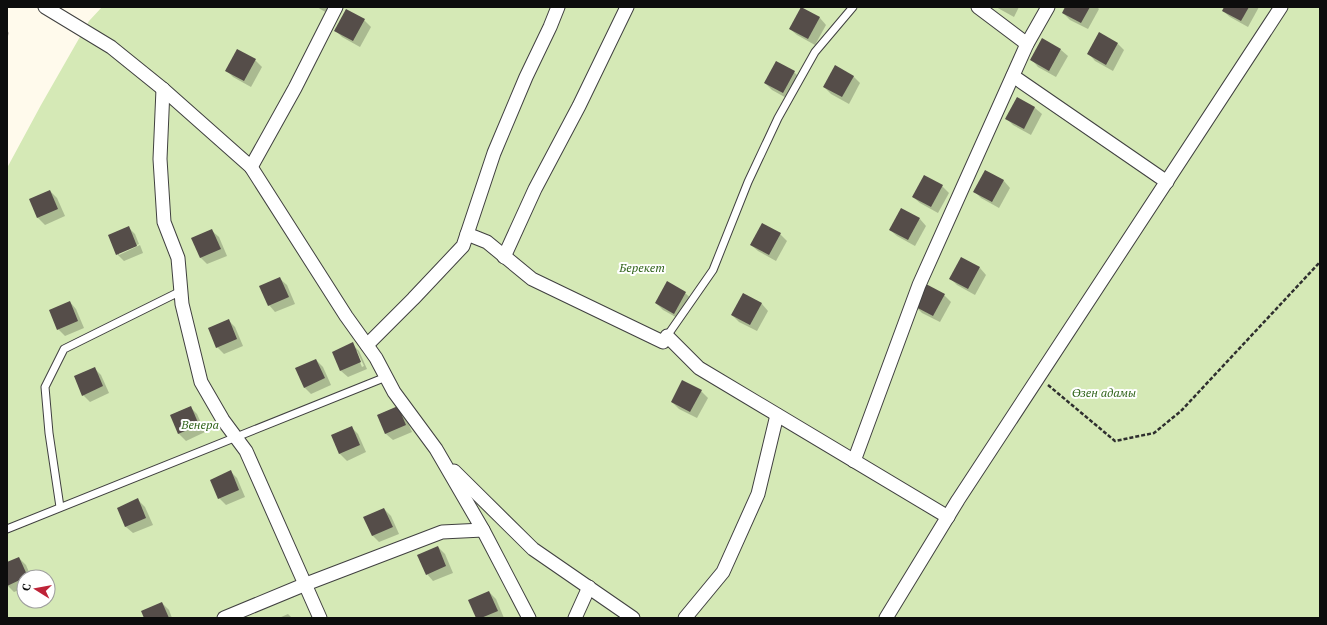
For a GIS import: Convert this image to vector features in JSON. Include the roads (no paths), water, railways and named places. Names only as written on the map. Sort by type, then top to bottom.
[{"type":"street","points":[[45,7],[111,47],[163,89],[251,168],[346,316],[376,358],[394,392],[442,458],[483,530],[529,618]]},
{"type":"street","points":[[251,168],[295,88],[336,7]]},
{"type":"street","points":[[366,345],[413,299],[463,246],[494,153],[526,77],[558,7]]},
{"type":"street","points":[[504,257],[535,189],[579,106],[627,7]]},
{"type":"street","points":[[978,7],[1027,44]]},
{"type":"street","points":[[854,460],[919,285],[1027,44],[1048,7]]},
{"type":"street","points":[[886,618],[948,517],[1281,7]]},
{"type":"street","points":[[1013,76],[1167,182]]},
{"type":"street","points":[[163,89],[160,159],[164,222],[178,258],[182,304],[201,382],[223,420],[246,451],[320,618]]},
{"type":"street","points":[[467,234],[487,242],[532,280],[665,339],[699,368],[948,517]]},
{"type":"street","points":[[685,618],[723,572],[758,494],[777,415]]},
{"type":"street","points":[[442,458],[533,549],[633,618]]},
{"type":"street","points":[[224,618],[306,584],[442,532],[483,530]]},
{"type":"street","points":[[575,618],[589,588]]},
{"type":"lane","points":[[665,339],[713,270],[752,175],[778,118],[815,52],[853,7]]},
{"type":"lane","points":[[60,507],[49,433],[45,387],[64,349],[181,292]]},
{"type":"lane","points":[[7,529],[386,377]]},
{"type":"park label","name":"Берекет","points":[[642,268]]},
{"type":"park label","name":"Өзен адамы","points":[[1104,393]]},
{"type":"park label","name":"Венера","points":[[200,425]]}]
